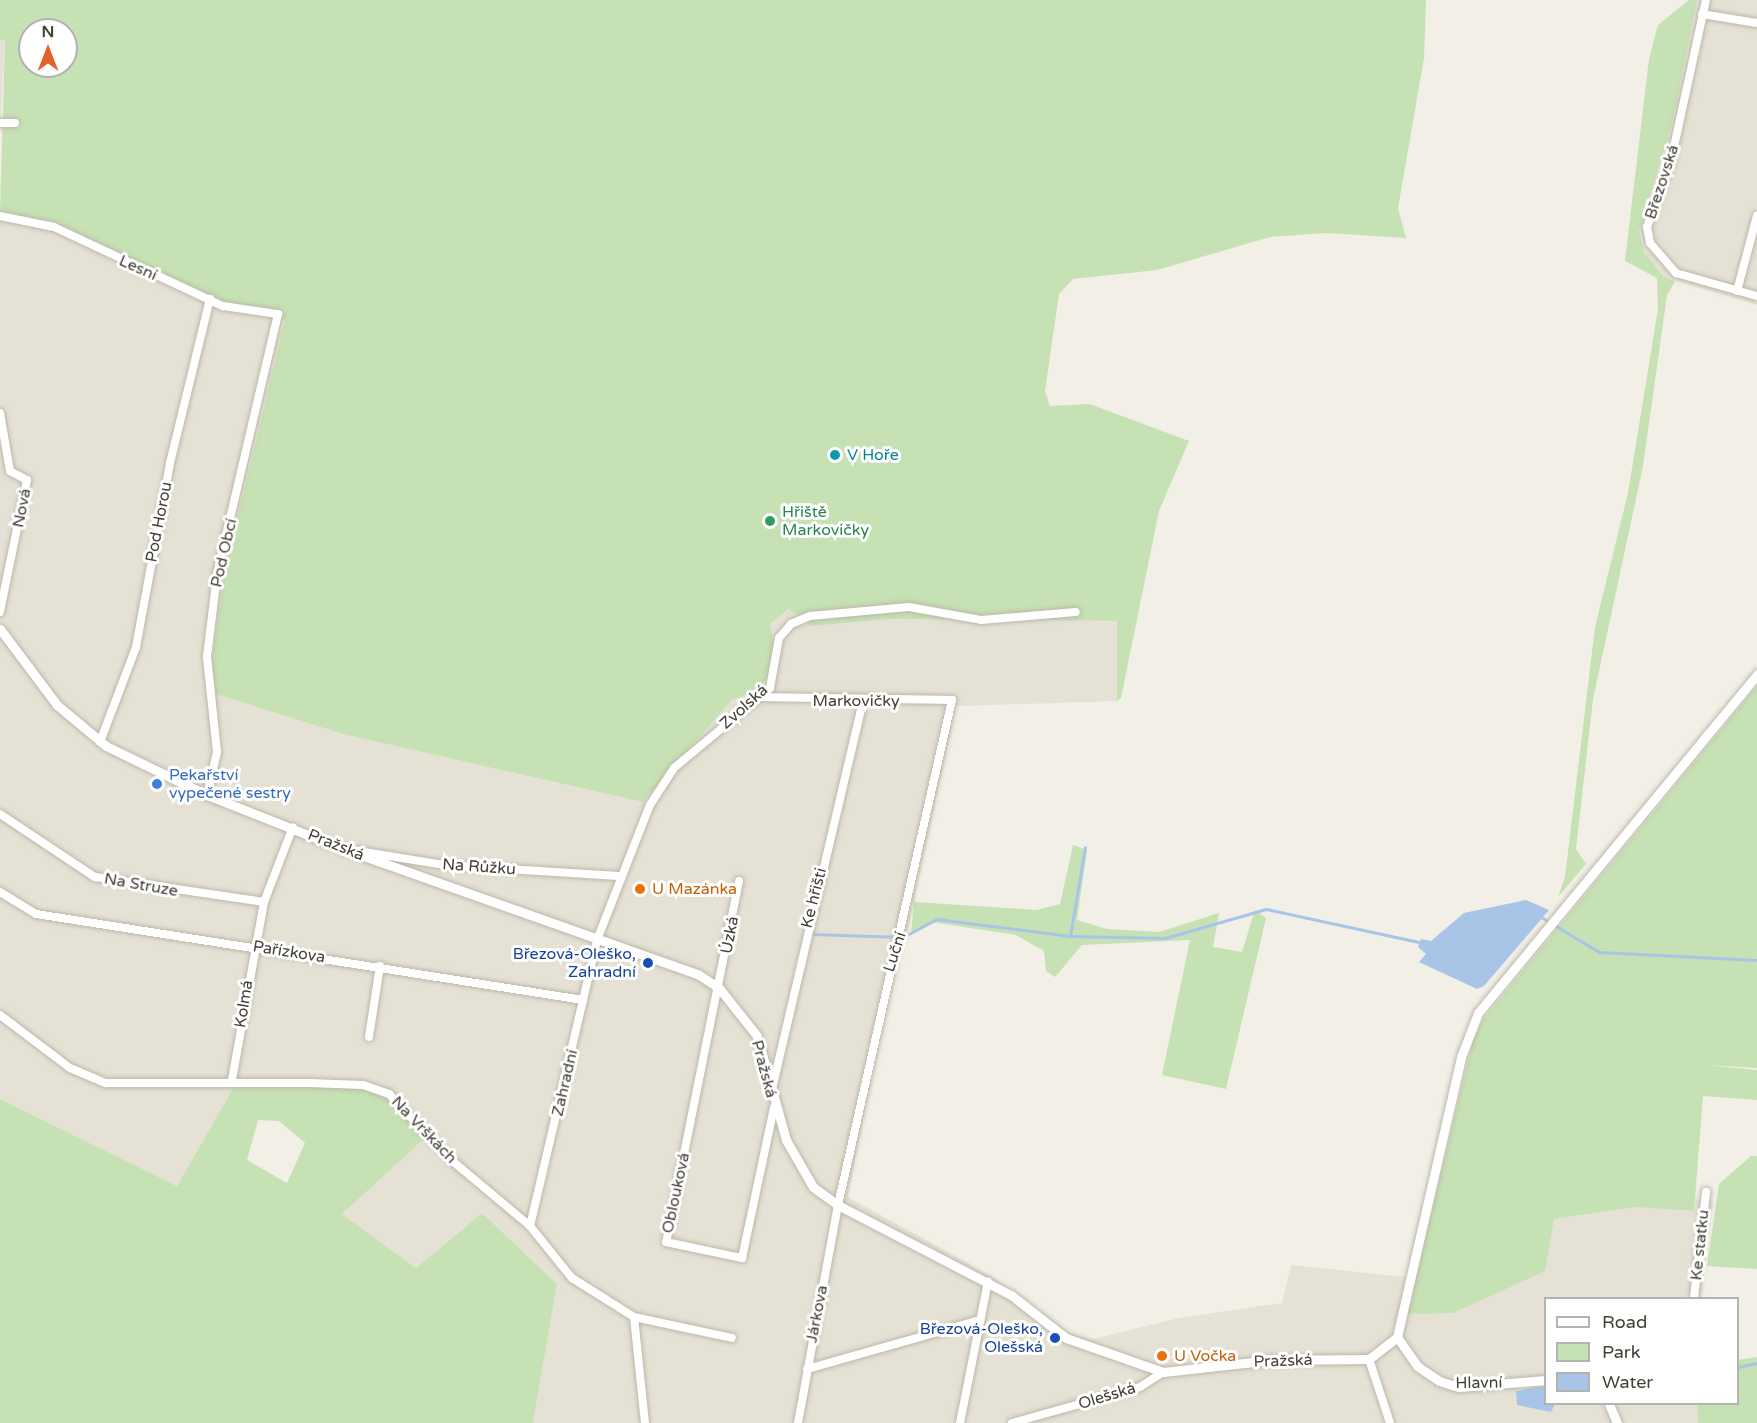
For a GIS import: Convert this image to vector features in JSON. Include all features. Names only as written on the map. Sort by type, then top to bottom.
[{"type":"street","name":"Březovská","points":[[1706,0],[1671,160],[1647,227],[1665,266],[1757,296]]},
{"type":"street","points":[[1702,14],[1757,23]]},
{"type":"street","points":[[0,123],[15,123]]},
{"type":"street","name":"Lesní","points":[[0,216],[54,227],[210,299],[278,314]]},
{"type":"street","points":[[1737,291],[1757,216]]},
{"type":"street","name":"Pod Horou","points":[[100,742],[136,647],[170,462],[210,299]]},
{"type":"street","name":"Pod Obcí","points":[[207,795],[217,752],[207,678],[217,575],[278,314]]},
{"type":"street","name":"Nová","points":[[0,414],[10,471],[27,480],[0,612]]},
{"type":"street","name":"Zvolská","points":[[597,940],[619,876],[650,805],[674,768],[770,688],[779,638],[790,624],[810,616],[909,607],[981,620],[1076,612]]},
{"type":"street","name":"Pražská","points":[[0,629],[57,705],[100,742],[207,795],[293,827],[341,848],[699,975],[719,988],[757,1036],[774,1107],[802,1172],[838,1205],[988,1282],[1066,1338],[1163,1371],[1271,1360],[1369,1359]]},
{"type":"street","points":[[1390,1423],[1369,1359],[1397,1337],[1461,1057],[1478,1013],[1757,674]]},
{"type":"street","name":"Markovičky","points":[[760,697],[863,702],[952,700]]},
{"type":"street","name":"Luční","points":[[838,1205],[952,700]]},
{"type":"street","name":"Ke hřišti","points":[[771,1095],[863,702]]},
{"type":"street","name":"Na Struze","points":[[0,814],[95,877],[264,902]]},
{"type":"street","name":"Kolmá","points":[[232,1080],[253,947],[264,902],[293,827]]},
{"type":"street","name":"Na Růžku","points":[[341,848],[444,865],[619,876]]},
{"type":"street","name":"Úzká","points":[[719,988],[739,881]]},
{"type":"street","name":"Pařízkova","points":[[0,892],[36,914],[380,966],[583,1000]]},
{"type":"street","name":"Zahradní","points":[[530,1226],[597,940]]},
{"type":"street","points":[[369,1037],[380,966]]},
{"type":"street","name":"Oblouková","points":[[719,988],[666,1242],[742,1258],[774,1107]]},
{"type":"street","name":"Na Vrškách","points":[[0,1015],[70,1068],[106,1083],[232,1080],[363,1085],[388,1094],[450,1158],[530,1226],[572,1278],[634,1317]]},
{"type":"street","name":"Ke statku","points":[[1694,1297],[1706,1192]]},
{"type":"street","name":"Járkova","points":[[798,1423],[838,1205]]},
{"type":"street","points":[[960,1423],[988,1282]]},
{"type":"street","points":[[645,1423],[634,1317],[732,1338]]},
{"type":"street","points":[[807,1369],[980,1320]]},
{"type":"street","name":"Hlavní","points":[[1397,1337],[1417,1366],[1459,1387],[1544,1380]]},
{"type":"street","name":"Olešská","points":[[1012,1423],[1140,1387],[1163,1371]]},
{"type":"street","points":[[1609,1405],[1617,1423]]},
{"type":"shaded area","points":[[1697,0],[1757,0],[1757,305],[1664,277],[1644,252],[1639,231],[1672,124]]},
{"type":"shaded area","points":[[0,40],[5,40],[0,135]]},
{"type":"shaded area","points":[[0,213],[52,221],[224,302],[285,320],[224,575],[212,660],[217,694],[343,734],[641,802],[731,701],[755,691],[774,648],[770,624],[788,608],[812,626],[889,619],[1117,621],[1117,701],[956,706],[906,940],[894,962],[848,1197],[993,1277],[1069,1333],[1093,1339],[1179,1318],[1282,1303],[1291,1265],[1415,1278],[1550,1235],[1554,1219],[1635,1207],[1694,1211],[1696,1199],[1713,1202],[1701,1297],[1544,1297],[1544,1405],[1697,1405],[1698,1423],[533,1423],[557,1284],[482,1213],[416,1268],[342,1214],[425,1138],[235,1085],[177,1186],[0,1099]]},
{"type":"green space","points":[[0,0],[1426,0],[1424,58],[1398,208],[1406,238],[1326,233],[1270,237],[1157,270],[1073,279],[1059,294],[1045,391],[1050,406],[1090,404],[1189,441],[1159,511],[1121,698],[1117,701],[1117,621],[889,619],[812,626],[788,609],[770,624],[774,648],[767,678],[755,691],[731,701],[642,802],[343,734],[216,694],[212,660],[224,575],[285,320],[224,302],[52,221],[0,213],[5,40],[0,40]]},
{"type":"green space","points":[[1689,0],[1697,0],[1672,124],[1639,231],[1644,252],[1664,277],[1675,281],[1667,295],[1643,466],[1593,699],[1576,849],[1586,864],[1558,897],[1565,877],[1595,627],[1628,493],[1658,309],[1657,278],[1625,261],[1649,59],[1658,25]]},
{"type":"green space","points":[[1757,686],[1757,1068],[1707,1065],[1757,1070],[1757,1100],[1703,1096],[1694,1211],[1635,1207],[1554,1219],[1545,1271],[1453,1313],[1407,1314],[1473,1040],[1484,1018]]},
{"type":"green space","points":[[1073,845],[1087,850],[1077,920],[1107,929],[1159,932],[1219,913],[1213,947],[1242,952],[1255,910],[1266,918],[1226,1089],[1162,1075],[1190,940],[1082,945],[1055,977],[1046,971],[1044,951],[1016,935],[931,922],[911,934],[914,902],[1036,910],[1060,904]]},
{"type":"green space","points":[[235,1085],[364,1088],[388,1100],[425,1138],[342,1214],[416,1268],[482,1213],[557,1284],[533,1423],[0,1423],[0,1099],[177,1186]],"holes":[[[258,1120],[279,1121],[305,1143],[287,1183],[247,1160]]]},
{"type":"green space","points":[[1751,1156],[1757,1156],[1757,1269],[1707,1266],[1719,1184]]},
{"type":"green space","points":[[1757,1357],[1757,1423],[1698,1423],[1697,1405],[1739,1405],[1739,1360]]},
{"type":"water","points":[[1526,900],[1549,910],[1484,986],[1477,989],[1419,962],[1426,954],[1418,947],[1421,939],[1431,941],[1464,913]]},
{"type":"water","points":[[1544,1386],[1544,1405],[1554,1405],[1551,1412],[1517,1405],[1516,1391]]},
{"type":"waterway","points":[[1070,936],[1085,847]]},
{"type":"waterway","points":[[812,934],[903,937],[937,919],[1070,936],[1165,938],[1266,909],[1423,943]]},
{"type":"waterway","points":[[1541,917],[1599,952],[1757,960]]},
{"type":"waterway","points":[[1739,1367],[1757,1363]]},
{"type":"place","name":"V Hoře","points":[[835,455]]},
{"type":"place","name":"Hřiště Markovičky","points":[[770,521]]},
{"type":"place","name":"Pekařství vypečené sestry","points":[[157,784]]},
{"type":"place","name":"U Mazánka","points":[[640,889]]},
{"type":"place","name":"Březová-Oleško, Zahradní","points":[[648,963]]},
{"type":"place","name":"Březová-Oleško, Olešská","points":[[1055,1338]]},
{"type":"place","name":"U Vočka","points":[[1162,1356]]}]
